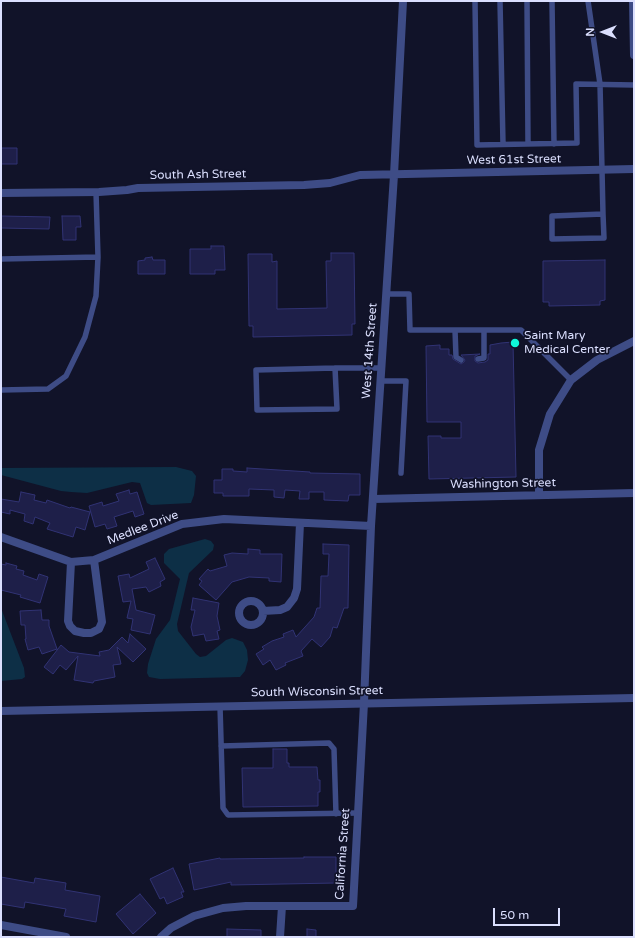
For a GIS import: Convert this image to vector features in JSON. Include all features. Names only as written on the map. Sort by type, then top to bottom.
[{"type":"street","name":"West 14th Street","points":[[364,703],[371,526],[394,175],[403,1]]},
{"type":"street","points":[[633,1],[634,55]]},
{"type":"street","name":"West 61st Street","points":[[394,175],[634,169]]},
{"type":"street","name":"South Ash Street","points":[[1,193],[96,192],[138,188],[304,185],[330,183],[360,175],[394,175]]},
{"type":"street","points":[[539,495],[539,450],[550,414],[571,380],[597,360],[634,341]]},
{"type":"street","name":"Washington Street","points":[[373,499],[634,493]]},
{"type":"street","name":"Medlee Drive","points":[[1,537],[71,562],[94,560],[182,524],[224,519],[371,526]]},
{"type":"street","points":[[263,611],[280,610],[287,607],[294,598],[296,589],[300,523]]},
{"type":"street","points":[[71,562],[68,621],[70,626],[75,631],[91,633],[99,629],[102,622],[94,560]]},
{"type":"street","name":"South Wisconsin Street","points":[[1,711],[634,698]]},
{"type":"street","name":"California Street","points":[[162,937],[171,928],[194,916],[223,908],[246,906],[353,906],[364,703]]},
{"type":"street","points":[[280,937],[282,906]]},
{"type":"street","points":[[1,925],[66,937]]},
{"type":"lane","points":[[475,1],[477,145],[577,143],[576,84],[634,85]]},
{"type":"lane","points":[[500,1],[503,144]]},
{"type":"lane","points":[[526,1],[528,144]]},
{"type":"lane","points":[[552,1],[554,144]]},
{"type":"lane","points":[[588,1],[600,84],[604,238],[552,239],[552,216],[603,214]]},
{"type":"lane","points":[[1,390],[48,389],[66,376],[86,337],[96,296],[98,257],[96,192]]},
{"type":"lane","points":[[1,259],[98,257]]},
{"type":"lane","points":[[386,294],[410,294],[410,330],[521,330],[571,380]]},
{"type":"lane","points":[[455,330],[456,357],[461,360]]},
{"type":"lane","points":[[478,360],[484,358],[484,330]]},
{"type":"lane","points":[[335,368],[337,409],[257,410],[256,370],[335,368],[381,368]]},
{"type":"lane","points":[[380,381],[406,382],[401,473]]},
{"type":"lane","points":[[220,706],[223,808],[228,815],[358,813]]},
{"type":"lane","points":[[221,746],[329,743],[334,749],[336,814]]},
{"type":"water","points":[[176,467],[192,471],[196,476],[194,495],[191,503],[151,505],[147,503],[140,483],[132,482],[87,493],[61,491],[1,475],[1,468]]},
{"type":"water","points":[[205,539],[211,541],[214,545],[213,550],[189,573],[177,624],[178,631],[200,657],[206,656],[226,640],[232,638],[243,642],[247,650],[248,660],[245,671],[240,677],[160,679],[149,677],[147,673],[148,664],[156,639],[170,620],[180,579],[164,563],[164,554],[169,549]]},
{"type":"water","points":[[1,608],[24,668],[25,677],[22,679],[1,681]]},
{"type":"building","points":[[1,148],[17,148],[17,164],[1,164]]},
{"type":"building","points":[[1,216],[50,217],[49,229],[1,228]]},
{"type":"building","points":[[62,216],[80,216],[81,227],[76,227],[76,240],[63,240]]},
{"type":"building","points":[[211,246],[224,246],[225,270],[215,270],[215,274],[190,274],[190,249],[211,249]]},
{"type":"building","points":[[331,253],[354,253],[355,324],[352,324],[352,335],[253,337],[253,326],[249,326],[248,254],[272,254],[272,262],[277,261],[277,309],[327,308],[326,261],[331,261]]},
{"type":"building","points":[[152,257],[153,260],[165,260],[165,274],[138,274],[138,261]]},
{"type":"building","points":[[605,260],[605,300],[600,301],[600,305],[549,306],[549,302],[543,302],[543,261]]},
{"type":"building","points":[[513,342],[516,477],[429,479],[428,436],[441,436],[441,438],[461,438],[461,422],[427,422],[426,346],[440,345],[440,349],[449,349],[449,355],[452,355],[453,359],[461,364],[465,360],[461,355],[480,354],[475,356],[475,361],[478,363],[485,362],[488,360],[488,354],[490,354],[490,345]]},
{"type":"building","points":[[247,468],[310,473],[360,474],[360,495],[349,495],[348,501],[324,500],[324,492],[309,492],[309,499],[299,499],[300,491],[285,490],[284,498],[274,497],[274,490],[249,489],[249,496],[223,496],[223,493],[214,493],[214,480],[222,480],[222,469],[233,469],[233,471],[247,472]]},
{"type":"building","points":[[129,490],[130,494],[137,492],[144,514],[135,517],[133,511],[114,517],[117,526],[107,529],[105,524],[95,527],[89,506],[102,502],[103,506],[119,501],[116,494]]},
{"type":"building","points":[[21,492],[35,495],[34,500],[46,503],[47,500],[70,508],[90,512],[85,530],[76,527],[73,537],[47,529],[50,523],[35,517],[33,524],[24,521],[25,514],[10,510],[10,514],[1,512],[1,499],[19,502]]},
{"type":"building","points":[[323,544],[349,545],[348,608],[344,608],[337,628],[333,627],[330,637],[321,647],[312,639],[301,651],[303,656],[285,663],[286,665],[276,670],[270,660],[263,665],[256,654],[264,649],[262,647],[272,641],[284,637],[283,634],[293,630],[296,637],[314,617],[317,608],[320,608],[321,576],[328,576],[329,554],[323,554]]},
{"type":"building","points":[[248,549],[260,550],[260,554],[282,554],[281,582],[269,581],[269,578],[249,577],[232,582],[216,600],[199,585],[202,581],[199,579],[208,569],[210,571],[227,566],[224,555],[232,553],[248,554]]},
{"type":"building","points":[[155,558],[165,579],[160,582],[161,586],[149,592],[146,587],[132,589],[136,610],[155,615],[150,634],[131,630],[133,619],[127,618],[131,601],[123,602],[118,576],[129,574],[130,578],[149,569],[146,562]]},
{"type":"building","points":[[6,563],[17,566],[16,569],[24,571],[23,575],[37,580],[39,574],[48,577],[40,603],[20,597],[21,595],[1,590],[1,564],[6,565]]},
{"type":"building","points":[[193,598],[219,603],[217,616],[220,630],[217,631],[219,639],[206,641],[204,634],[193,636],[191,627],[195,610],[191,610]]},
{"type":"building","points":[[41,610],[42,620],[49,620],[49,626],[57,649],[42,654],[39,647],[28,650],[25,639],[25,625],[21,625],[20,611]]},
{"type":"building","points":[[130,634],[146,649],[133,662],[117,647],[121,664],[113,665],[115,677],[94,681],[93,683],[74,680],[78,656],[66,670],[60,665],[53,674],[44,667],[61,645],[69,652],[100,656],[99,652],[109,650],[122,637],[128,643]]},
{"type":"building","points":[[273,749],[287,749],[287,763],[289,763],[289,767],[317,767],[318,780],[320,780],[318,806],[243,807],[242,768],[273,768]]},
{"type":"building","points":[[336,857],[336,883],[231,885],[231,882],[194,890],[189,864],[220,858]]},
{"type":"building","points":[[173,868],[184,892],[181,892],[183,897],[167,904],[164,897],[160,899],[150,879]]},
{"type":"building","points":[[1,877],[34,883],[35,878],[66,883],[65,890],[100,896],[96,922],[64,916],[66,909],[25,902],[24,908],[1,904]]},
{"type":"building","points":[[140,894],[156,913],[133,934],[116,914]]},
{"type":"building","points":[[227,929],[261,930],[261,937],[227,937]]},
{"type":"building","points":[[307,929],[316,930],[316,937],[307,937]]},
{"type":"place","name":"Saint Mary Medical Center","points":[[515,343]]}]
